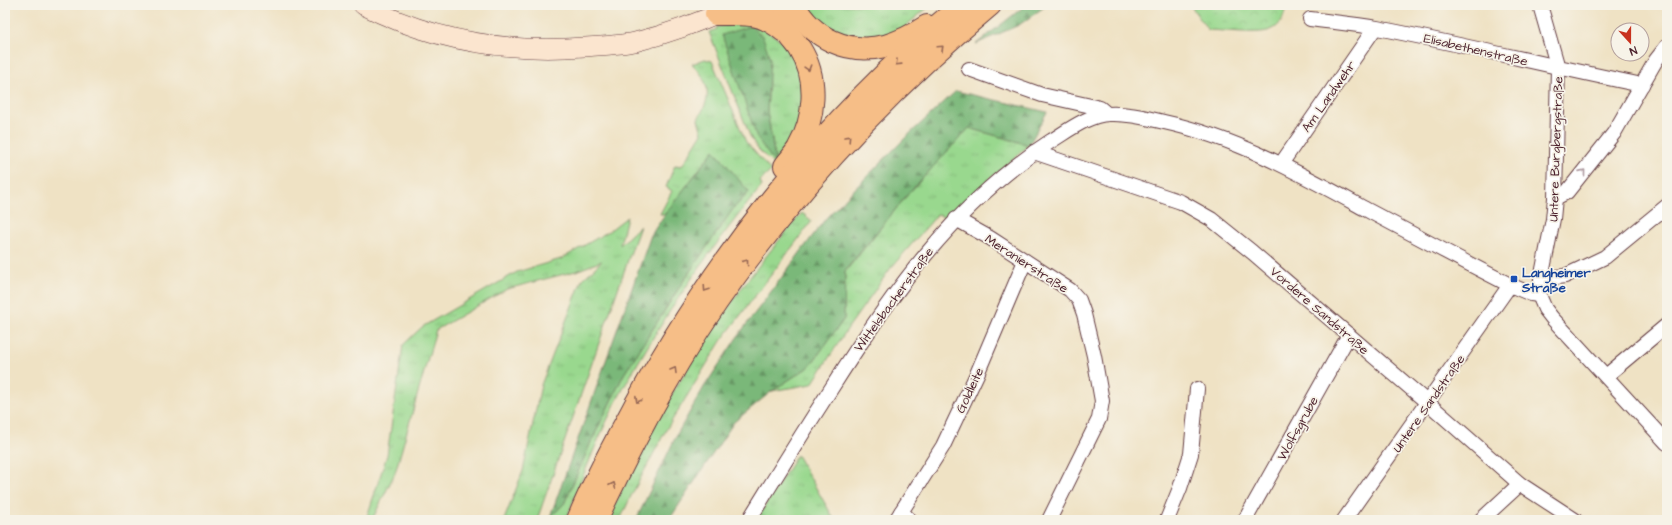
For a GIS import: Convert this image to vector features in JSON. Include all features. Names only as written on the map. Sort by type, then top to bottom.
[{"type":"highway","points":[[578,520],[595,481],[641,394],[680,327],[744,234],[778,176],[798,149],[809,122],[812,102],[812,83],[805,59],[772,5]]},
{"type":"highway","points":[[794,5],[800,17],[816,32],[845,47],[868,48],[885,46],[918,32],[960,7]]},
{"type":"highway","points":[[596,520],[619,472],[667,383],[731,282],[771,229],[822,167],[882,104],[947,42],[990,5]]},
{"type":"highway","points":[[744,234],[804,161],[865,95],[909,52],[960,7]]},
{"type":"highway","points":[[716,14],[760,16],[773,21],[789,34]]},
{"type":"main road","points":[[363,5],[409,26],[446,38],[479,44],[527,49],[566,49],[634,42],[668,33],[736,5]]},
{"type":"street","name":"Untere Burgbergstraße","points":[[1540,5],[1558,68],[1555,198],[1553,219],[1541,279],[1540,295]]},
{"type":"street","name":"Elisabethenstraße","points":[[1310,19],[1375,28],[1449,42],[1558,68],[1642,85]]},
{"type":"street","name":"Am Landwehr","points":[[1281,164],[1375,28]]},
{"type":"street","points":[[1555,198],[1567,192],[1614,133],[1656,60],[1667,46]]},
{"type":"street","points":[[969,69],[1042,95],[1100,108],[1108,114],[1136,116],[1181,126],[1219,137],[1281,164],[1510,285],[1530,294],[1540,295],[1545,309],[1552,318],[1667,443]]},
{"type":"street","name":"Wittelsbacherstraße","points":[[749,520],[809,421],[865,334],[905,278],[956,219],[1004,176],[1034,152],[1081,123],[1091,118],[1108,114]]},
{"type":"street","name":"Vordere Sandstraße","points":[[1034,152],[1181,202],[1211,219],[1349,335],[1520,484],[1575,520]]},
{"type":"street","points":[[1541,279],[1565,276],[1605,258],[1667,206]]},
{"type":"street","name":"Meranierstraße","points":[[956,219],[1070,290],[1079,300],[1084,314],[1093,349],[1102,401],[1100,419],[1049,520]]},
{"type":"street","name":"Goldleite","points":[[902,517],[943,446],[977,374],[1025,261]]},
{"type":"street","name":"Untere Sandstraße","points":[[1344,520],[1510,285]]},
{"type":"street","points":[[1606,376],[1667,325]]},
{"type":"street","name":"Wolfsgrube","points":[[1245,520],[1349,335]]},
{"type":"street","points":[[1167,520],[1180,488],[1191,454],[1197,390]]},
{"type":"street","points":[[1481,520],[1520,484]]},
{"type":"green space","points":[[799,5],[931,5],[908,24],[903,33],[881,42],[834,37]]},
{"type":"green space","points":[[1026,5],[1047,5],[1019,25],[976,44]]},
{"type":"green space","points":[[1190,5],[1286,5],[1281,21],[1277,26],[1266,31],[1251,32],[1208,30]]},
{"type":"green space","points":[[742,22],[754,23],[790,46],[804,78],[801,128],[775,166],[757,148],[750,136],[709,32],[717,29],[716,27]],"holes":[[[750,26],[769,82],[767,111],[776,163]]]},
{"type":"green space","points":[[750,26],[763,37],[770,59],[767,111],[776,165],[757,138],[722,35]]},
{"type":"green space","points":[[705,59],[712,61],[746,142],[771,171],[760,181],[762,186],[705,259],[670,310],[638,363],[607,421],[592,454],[566,520],[549,520],[550,517],[564,504],[591,442],[624,374],[686,277],[733,209],[749,192],[714,150],[665,214],[660,214],[672,191],[666,187],[675,165],[682,166],[702,133],[698,119],[706,101],[707,88],[701,75],[692,64]]},
{"type":"green space","points":[[956,91],[1047,112],[1029,145],[969,128],[908,194],[845,271],[844,319],[810,366],[772,391],[734,422],[669,520],[636,520],[676,436],[704,387],[740,333],[826,218],[905,138]]},
{"type":"green space","points":[[969,128],[1029,145],[945,218],[938,214],[890,269],[848,328],[812,384],[772,391],[810,366],[844,319],[845,272],[908,194]]},
{"type":"green space","points":[[714,150],[749,192],[733,209],[686,277],[624,374],[591,442],[564,504],[550,517],[651,235],[665,214]]},
{"type":"green space","points":[[802,213],[812,221],[721,341],[666,430],[620,520],[607,520],[649,434],[705,340],[761,262]]},
{"type":"green space","points":[[627,217],[620,245],[640,226],[537,520],[504,520],[523,471],[541,385],[582,280],[602,261],[576,271],[507,289],[436,330],[395,473],[372,520],[366,520],[387,455],[403,345],[422,327],[517,272],[561,259],[609,231]]},
{"type":"green space","points":[[797,455],[834,519],[756,520]]},
{"type":"place","name":"Langheimer Straße","points":[[1514,279]]}]
